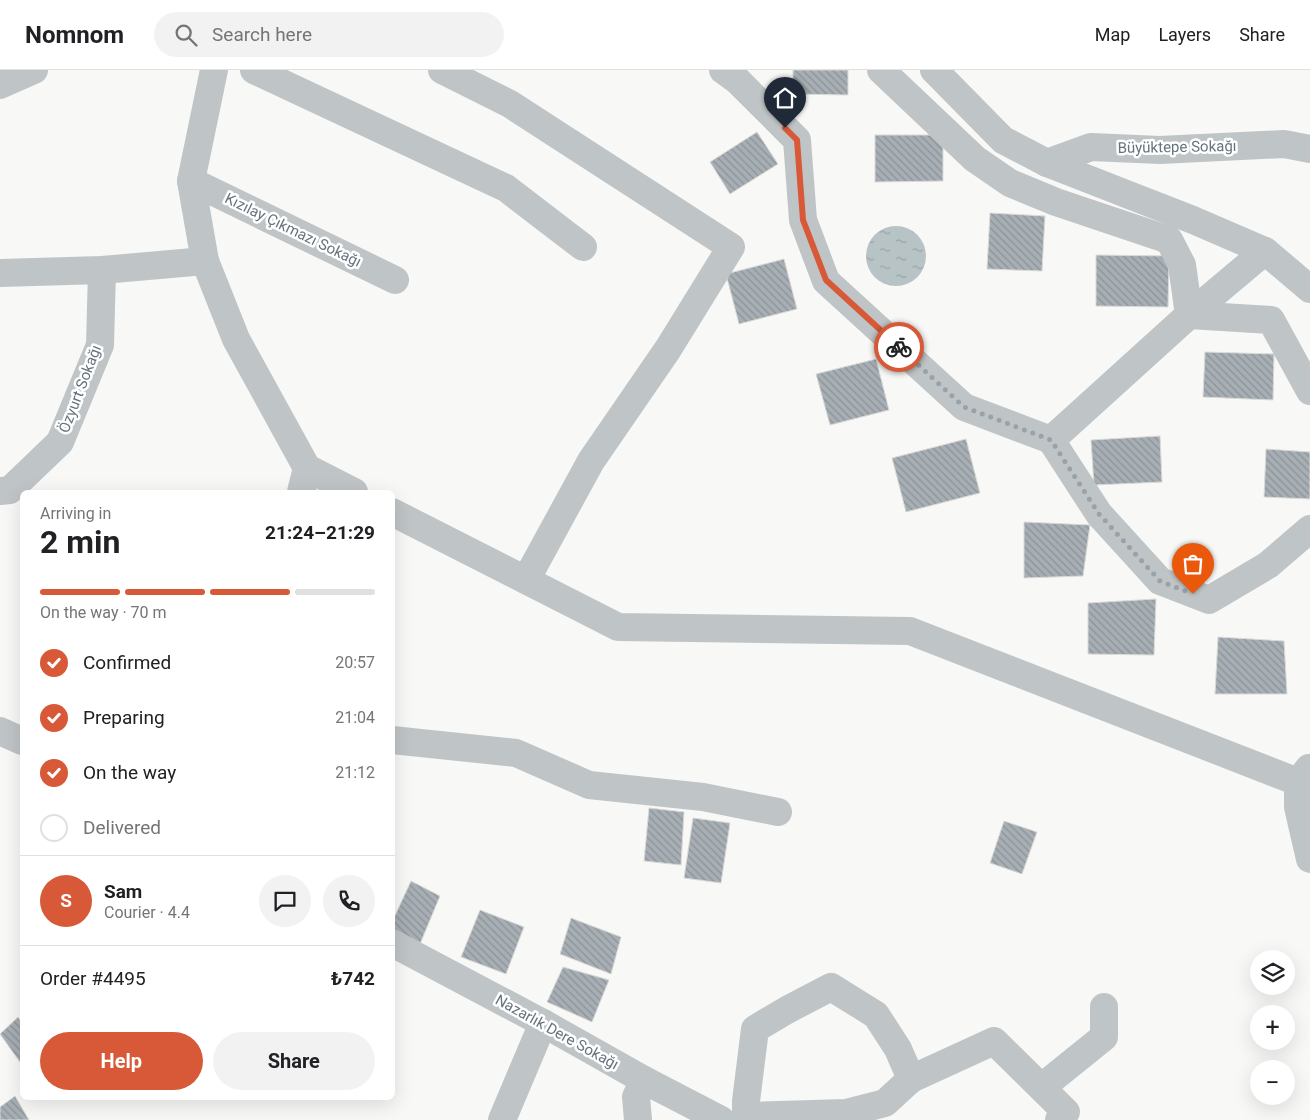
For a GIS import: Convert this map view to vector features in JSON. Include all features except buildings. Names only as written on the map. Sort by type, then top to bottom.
[{"type":"street","points":[[0,85],[34,70]]},
{"type":"street","points":[[214,70],[191,180],[205,261],[236,339],[304,480],[346,490]]},
{"type":"street","points":[[254,70],[506,188],[583,246]]},
{"type":"street","points":[[442,70],[510,104],[731,247],[668,348],[591,462],[526,580]]},
{"type":"street","points":[[723,70],[738,81],[797,140],[803,220],[826,280],[964,407],[1051,440],[1099,514],[1160,581],[1210,600],[1268,566],[1310,528]]},
{"type":"street","points":[[881,70],[974,160],[1010,183],[1056,202],[1169,240],[1182,265],[1189,315]]},
{"type":"street","points":[[934,70],[1003,140],[1047,163],[1193,220],[1265,251],[1310,289]]},
{"type":"street","name":"Büyüktepe Sokağı","points":[[1047,163],[1091,147],[1160,150],[1284,144],[1310,148]]},
{"type":"street","name":"Kızılay Çıkmazı Sokağı","points":[[191,180],[395,280]]},
{"type":"street","points":[[1051,440],[1189,315],[1265,251]]},
{"type":"street","points":[[0,273],[102,270],[205,261]]},
{"type":"street","name":"Özyurt Sokağı","points":[[0,490],[10,490],[60,442],[100,345],[102,270]]},
{"type":"street","points":[[1189,315],[1271,320],[1310,390]]},
{"type":"street","points":[[395,514],[618,627],[910,632],[1304,774],[1298,807],[1310,859]]},
{"type":"street","points":[[0,731],[20,740]]},
{"type":"street","points":[[395,740],[516,753],[589,785],[704,797],[778,812]]},
{"type":"street","name":"Nazarlık Dere Sokağı","points":[[395,945],[543,1023],[644,1080],[689,1113],[738,1119]]},
{"type":"street","points":[[911,1079],[898,1049],[876,1015],[831,987],[755,1029],[746,1102],[738,1119],[851,1116],[885,1103],[911,1079],[994,1041],[1042,1087],[1067,1117]]},
{"type":"street","points":[[1042,1087],[1104,1037],[1104,1007]]},
{"type":"street","points":[[502,1120],[543,1023]]},
{"type":"street","points":[[638,1120],[636,1097],[644,1080]]},
{"type":"water","points":[[896,226],[913,231],[921,239],[926,256],[921,273],[913,281],[896,286],[879,281],[871,273],[866,256],[871,239],[879,231]]},
{"type":"way so far","points":[[899,347],[964,407],[1051,440],[1099,514],[1160,581],[1193,594]]},
{"type":"route","points":[[785,128],[797,140],[803,220],[826,280],[899,347]]}]
